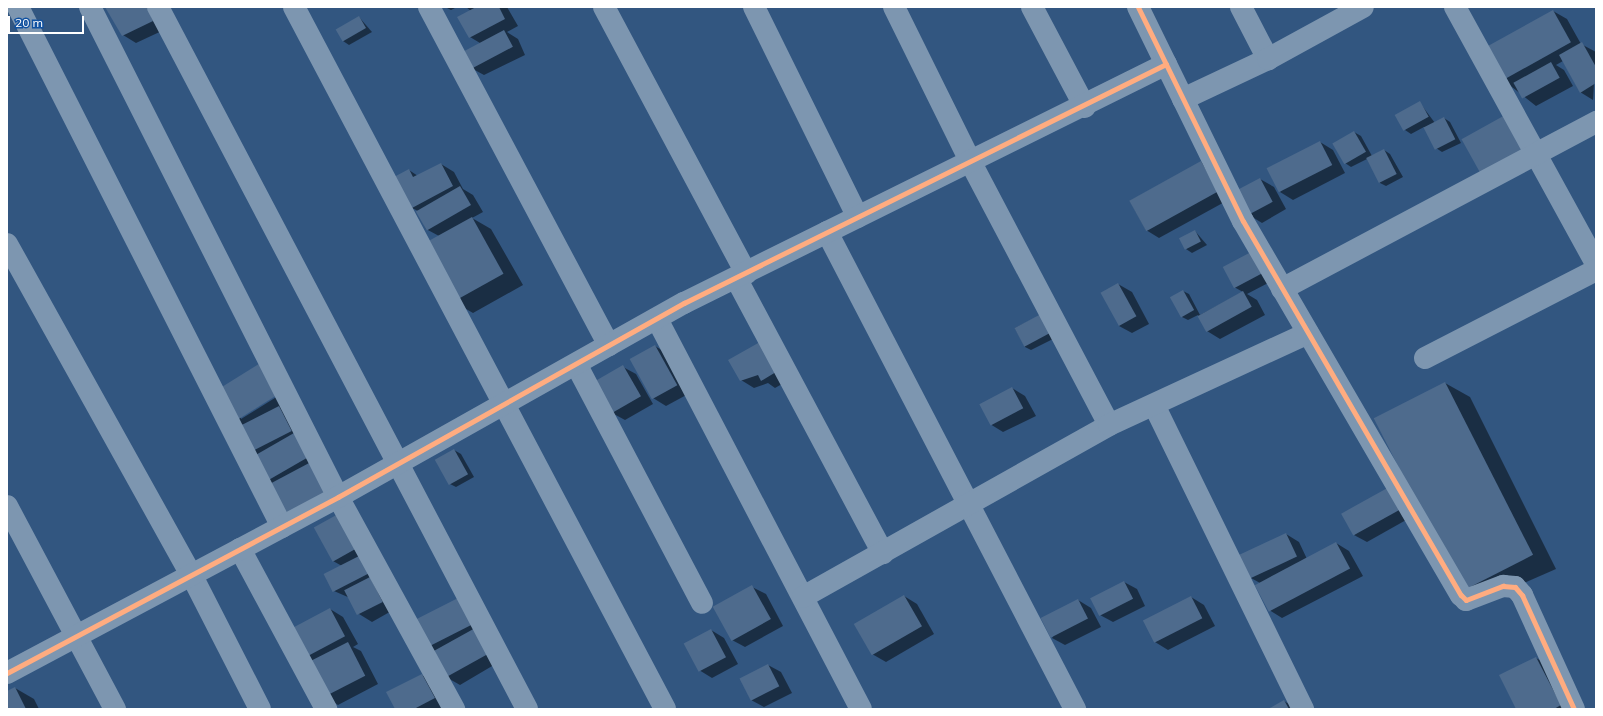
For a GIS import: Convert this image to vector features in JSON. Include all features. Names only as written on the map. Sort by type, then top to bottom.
[{"type":"street","points":[[18,7],[282,527]]},
{"type":"street","points":[[90,7],[338,497],[454,709]]},
{"type":"street","points":[[158,7],[528,709]]},
{"type":"street","points":[[294,7],[665,709]]},
{"type":"street","points":[[429,7],[609,345]]},
{"type":"street","points":[[604,7],[883,553]]},
{"type":"street","points":[[754,7],[858,217]]},
{"type":"street","points":[[894,7],[970,161],[1109,425]]},
{"type":"street","points":[[1032,7],[1085,107]]},
{"type":"street","points":[[1138,7],[1242,221],[1461,595],[1466,600],[1503,586],[1515,587],[1522,595],[1574,709]]},
{"type":"street","points":[[1241,7],[1268,59]]},
{"type":"street","points":[[1455,7],[1596,264]]},
{"type":"street","points":[[1182,99],[1268,59],[1358,8]]},
{"type":"street","points":[[7,673],[192,576],[338,497],[657,319],[741,275],[970,161],[1085,107],[1166,64]]},
{"type":"street","points":[[1282,289],[1534,153],[1596,122]]},
{"type":"street","points":[[827,232],[1075,709]]},
{"type":"street","points":[[7,244],[192,576],[260,709]]},
{"type":"street","points":[[1425,358],[1596,270]]},
{"type":"street","points":[[657,319],[861,709]]},
{"type":"street","points":[[803,597],[970,506],[1109,425],[1308,333]]},
{"type":"street","points":[[576,364],[702,603]]},
{"type":"street","points":[[1154,405],[1303,709]]},
{"type":"street","points":[[7,506],[115,709]]},
{"type":"street","points":[[240,550],[326,709]]},
{"type":"building","points":[[105,7],[147,7],[153,21],[122,36]]},
{"type":"building","points":[[476,7],[499,7],[505,19],[469,38],[457,17]]},
{"type":"building","points":[[1553,10],[1571,42],[1502,81],[1484,48]]},
{"type":"building","points":[[359,16],[366,28],[343,42],[336,30]]},
{"type":"building","points":[[504,30],[513,47],[471,69],[463,52]]},
{"type":"building","points":[[1582,42],[1596,67],[1596,83],[1580,93],[1559,55]]},
{"type":"building","points":[[1551,62],[1560,78],[1522,99],[1513,83]]},
{"type":"building","points":[[1420,101],[1429,117],[1403,131],[1395,115]]},
{"type":"building","points":[[1507,114],[1527,150],[1481,175],[1462,139]]},
{"type":"building","points":[[1444,117],[1455,139],[1435,150],[1424,127]]},
{"type":"building","points":[[1354,131],[1366,152],[1344,164],[1332,144]]},
{"type":"building","points":[[1320,141],[1332,165],[1279,192],[1267,168]]},
{"type":"building","points":[[1384,149],[1397,174],[1379,183],[1366,158]]},
{"type":"building","points":[[1201,161],[1218,192],[1146,231],[1129,201]]},
{"type":"building","points":[[441,163],[453,186],[412,208],[394,177],[409,169],[413,177]]},
{"type":"building","points":[[1260,178],[1273,202],[1247,215],[1234,192]]},
{"type":"building","points":[[460,186],[471,205],[427,231],[416,212]]},
{"type":"building","points":[[472,217],[504,274],[452,302],[420,246]]},
{"type":"building","points":[[1195,230],[1201,242],[1185,250],[1179,238]]},
{"type":"building","points":[[1251,252],[1262,273],[1234,288],[1223,267]]},
{"type":"building","points":[[1118,283],[1136,316],[1119,326],[1101,293]]},
{"type":"building","points":[[1183,290],[1194,310],[1181,317],[1170,297]]},
{"type":"building","points":[[1243,291],[1252,307],[1206,332],[1198,316]]},
{"type":"building","points":[[1041,314],[1051,333],[1024,347],[1015,328]]},
{"type":"building","points":[[760,342],[776,372],[761,381],[758,375],[740,381],[728,360]]},
{"type":"building","points":[[655,345],[677,385],[652,399],[630,359]]},
{"type":"building","points":[[262,362],[281,393],[235,421],[216,391]]},
{"type":"building","points":[[623,365],[641,396],[611,414],[593,382]]},
{"type":"building","points":[[1445,382],[1533,555],[1462,591],[1374,418]]},
{"type":"building","points":[[1012,387],[1023,408],[991,426],[979,404]]},
{"type":"building","points":[[279,406],[292,431],[248,453],[235,428]]},
{"type":"building","points":[[294,433],[308,457],[266,482],[252,458]]},
{"type":"building","points":[[454,449],[468,474],[449,485],[435,460]]},
{"type":"building","points":[[311,462],[329,496],[286,519],[268,485]]},
{"type":"building","points":[[1391,486],[1403,508],[1353,535],[1341,514]]},
{"type":"building","points":[[340,513],[359,547],[333,562],[314,528]]},
{"type":"building","points":[[1286,533],[1297,557],[1250,579],[1239,555]]},
{"type":"building","points":[[1336,542],[1350,568],[1269,612],[1255,585]]},
{"type":"building","points":[[361,555],[370,573],[333,592],[324,574]]},
{"type":"building","points":[[370,577],[383,602],[357,615],[344,590]]},
{"type":"building","points":[[1124,581],[1133,599],[1099,616],[1090,598]]},
{"type":"building","points":[[752,585],[771,619],[732,641],[713,607]]},
{"type":"building","points":[[904,595],[922,626],[872,655],[854,624]]},
{"type":"building","points":[[1191,596],[1202,618],[1154,643],[1143,621]]},
{"type":"building","points":[[460,597],[474,624],[426,648],[413,621]]},
{"type":"building","points":[[1078,599],[1088,619],[1051,638],[1041,618]]},
{"type":"building","points":[[330,608],[345,636],[302,659],[287,631]]},
{"type":"building","points":[[477,627],[491,652],[446,678],[432,652]]},
{"type":"building","points":[[711,629],[726,657],[699,672],[684,644]]},
{"type":"building","points":[[348,642],[365,676],[323,697],[306,663]]},
{"type":"building","points":[[1536,657],[1561,705],[1554,709],[1516,709],[1499,675]]},
{"type":"building","points":[[768,664],[779,686],[751,701],[739,679]]},
{"type":"building","points":[[422,674],[435,698],[414,709],[395,709],[386,692]]},
{"type":"building","points":[[15,687],[26,709],[7,709],[7,691]]},
{"type":"building","points":[[1284,700],[1289,709],[1268,709]]},
{"type":"cycle path","points":[[1138,7],[1243,221],[1461,595],[1466,600],[1503,586],[1515,587],[1522,595],[1574,709]]},
{"type":"cycle path","points":[[7,673],[338,497],[684,303],[1166,64]]}]
